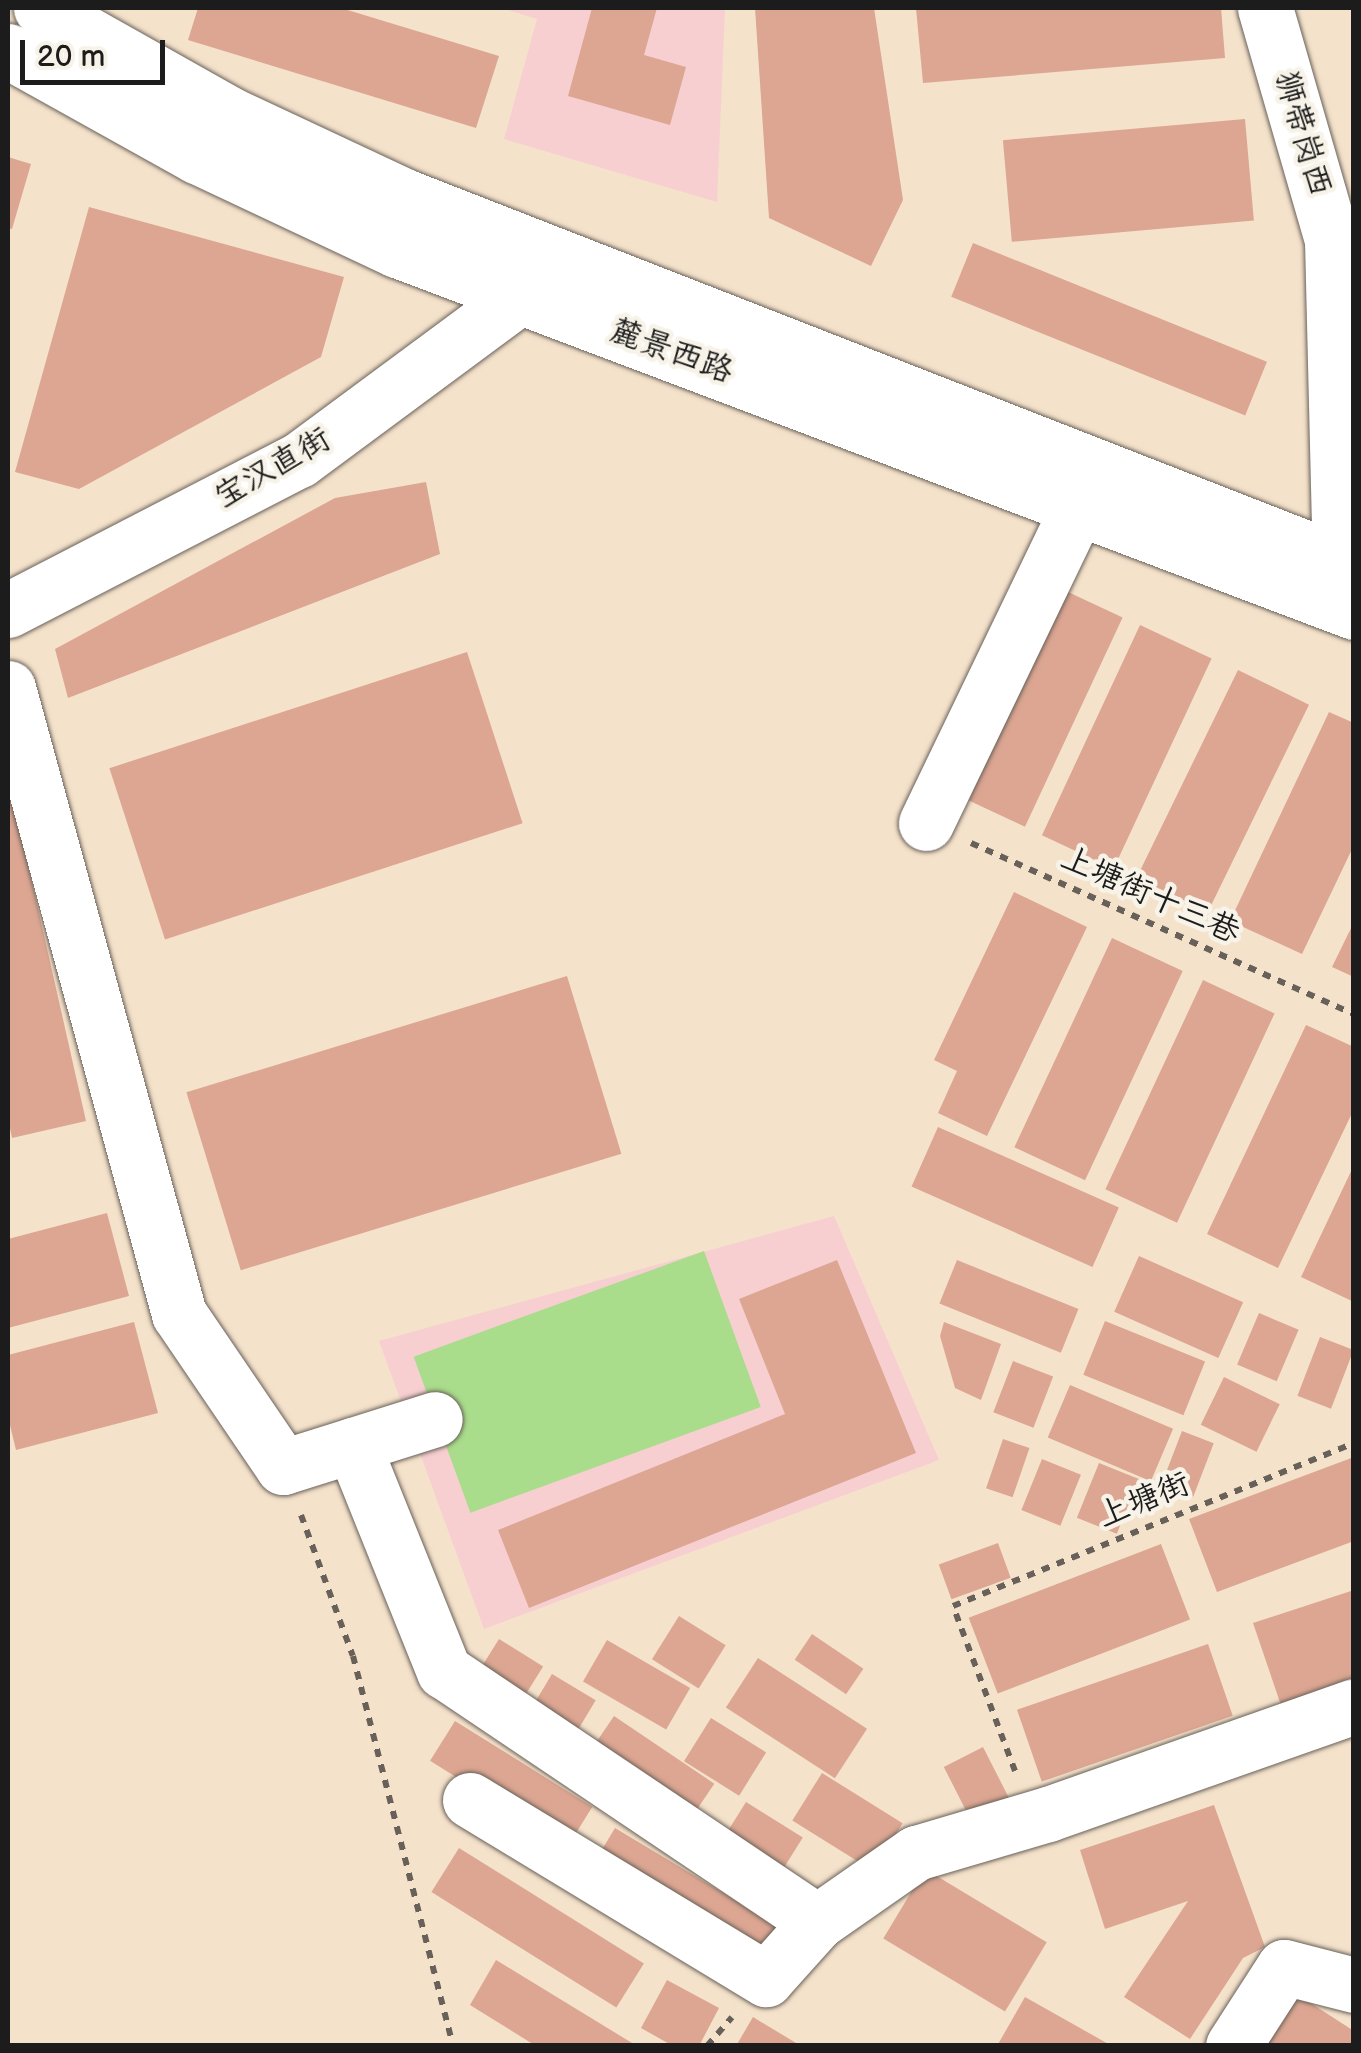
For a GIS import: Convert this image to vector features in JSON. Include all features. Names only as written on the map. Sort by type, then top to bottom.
[{"type":"street","name":"麓景西路","points":[[41,8],[227,113],[404,196],[1346,564]]},
{"type":"street","name":"狮带岗西","points":[[1266,8],[1332,152],[1346,564]]},
{"type":"street","name":"麓景西路","points":[[8,51],[290,201],[519,297],[1079,505],[1354,612]]},
{"type":"street","name":"宝汉直街","points":[[8,610],[299,460],[519,297]]},
{"type":"street","points":[[926,823],[1079,505]]},
{"type":"street","points":[[8,688],[179,1314],[283,1467],[435,1419]]},
{"type":"street","points":[[353,1445],[444,1671],[817,1922]]},
{"type":"street","points":[[470,1800],[766,1979],[817,1922],[916,1853],[1033,1819],[1354,1706]]},
{"type":"street","points":[[1233,2046],[1284,1967],[1354,1986]]},
{"type":"path","name":"上塘街十三巷","points":[[926,823],[1354,1014]]},
{"type":"path","name":"上塘街","points":[[1033,1819],[952,1606],[1354,1443]]},
{"type":"path","points":[[283,1467],[353,1656],[453,2046]]},
{"type":"shaded area","points":[[502,8],[725,8],[717,202],[504,139],[537,19]]},
{"type":"shaded area","points":[[834,1216],[939,1460],[484,1629],[379,1341]]},
{"type":"green space","points":[[704,1251],[761,1407],[470,1513],[414,1357]]},
{"type":"building","points":[[198,8],[341,8],[499,56],[476,128],[188,40]]},
{"type":"building","points":[[592,8],[657,8],[644,55],[686,67],[670,125],[568,96]]},
{"type":"building","points":[[755,8],[874,8],[903,200],[871,266],[769,218]]},
{"type":"building","points":[[916,8],[1221,8],[1225,58],[923,83]]},
{"type":"building","points":[[1245,119],[1254,221],[1012,242],[1003,140]]},
{"type":"building","points":[[8,157],[31,164],[12,229],[8,228]]},
{"type":"building","points":[[89,207],[344,277],[321,357],[79,489],[15,472]]},
{"type":"building","points":[[973,243],[1267,362],[1245,416],[951,297]]},
{"type":"building","points":[[426,482],[440,554],[68,698],[55,649],[335,498]]},
{"type":"building","points":[[1051,584],[1123,617],[1025,827],[953,793]]},
{"type":"building","points":[[1140,625],[1212,658],[1114,869],[1042,835]]},
{"type":"building","points":[[467,652],[523,823],[165,939],[109,768]]},
{"type":"building","points":[[1238,670],[1309,705],[1208,912],[1137,878]]},
{"type":"building","points":[[1329,712],[1354,723],[1354,845],[1302,954],[1230,921]]},
{"type":"building","points":[[9,780],[86,1121],[12,1138],[8,1118]]},
{"type":"building","points":[[1014,892],[1087,927],[987,1136],[938,1113],[957,1071],[934,1060]]},
{"type":"building","points":[[1354,922],[1354,977],[1332,967]]},
{"type":"building","points":[[1112,938],[1183,971],[1085,1180],[1014,1147]]},
{"type":"building","points":[[567,976],[621,1154],[241,1270],[186,1092]]},
{"type":"building","points":[[1203,980],[1275,1013],[1177,1223],[1105,1189]]},
{"type":"building","points":[[1306,1025],[1354,1047],[1354,1109],[1278,1268],[1207,1234]]},
{"type":"building","points":[[938,1127],[1119,1208],[1092,1267],[912,1186]]},
{"type":"building","points":[[1354,1165],[1354,1302],[1301,1277]]},
{"type":"building","points":[[107,1213],[129,1296],[8,1328],[8,1239]]},
{"type":"building","points":[[1139,1256],[1243,1302],[1218,1358],[1114,1312]]},
{"type":"building","points":[[837,1260],[916,1453],[529,1608],[498,1530],[785,1414],[739,1299]]},
{"type":"building","points":[[957,1260],[1078,1309],[1061,1353],[939,1304]]},
{"type":"building","points":[[1259,1313],[1299,1330],[1277,1381],[1237,1365]]},
{"type":"building","points":[[1105,1321],[1205,1361],[1183,1415],[1083,1375]]},
{"type":"building","points":[[134,1322],[158,1413],[16,1450],[8,1417],[8,1355]]},
{"type":"building","points":[[944,1322],[1001,1344],[981,1400],[955,1388],[940,1336]]},
{"type":"building","points":[[1320,1337],[1354,1350],[1331,1409],[1297,1396]]},
{"type":"building","points":[[1013,1361],[1053,1376],[1033,1428],[993,1412]]},
{"type":"building","points":[[1224,1377],[1280,1404],[1256,1452],[1201,1425]]},
{"type":"building","points":[[1070,1385],[1173,1429],[1151,1481],[1048,1437]]},
{"type":"building","points":[[1182,1431],[1214,1443],[1193,1496],[1162,1484]]},
{"type":"building","points":[[1003,1439],[1029,1448],[1013,1497],[986,1488]]},
{"type":"building","points":[[1354,1457],[1354,1541],[1217,1592],[1189,1519]]},
{"type":"building","points":[[1042,1459],[1081,1475],[1060,1526],[1021,1510]]},
{"type":"building","points":[[1099,1463],[1139,1479],[1117,1534],[1077,1518]]},
{"type":"building","points":[[998,1543],[1011,1578],[951,1599],[939,1565]]},
{"type":"building","points":[[1161,1544],[1190,1620],[998,1693],[969,1618]]},
{"type":"building","points":[[1354,1590],[1354,1691],[1284,1714],[1253,1623]]},
{"type":"building","points":[[679,1616],[726,1645],[699,1688],[652,1659]]},
{"type":"building","points":[[812,1634],[863,1669],[846,1694],[795,1660]]},
{"type":"building","points":[[499,1639],[543,1667],[515,1712],[471,1684]]},
{"type":"building","points":[[607,1640],[690,1688],[666,1730],[583,1682]]},
{"type":"building","points":[[1208,1644],[1233,1716],[1042,1782],[1017,1710]]},
{"type":"building","points":[[758,1658],[867,1729],[835,1778],[726,1707]]},
{"type":"building","points":[[552,1674],[596,1700],[567,1748],[523,1722]]},
{"type":"building","points":[[614,1716],[714,1784],[682,1832],[582,1764]]},
{"type":"building","points":[[711,1718],[766,1752],[739,1796],[684,1761]]},
{"type":"building","points":[[455,1721],[592,1807],[567,1847],[430,1761]]},
{"type":"building","points":[[983,1747],[1013,1805],[973,1825],[944,1767]]},
{"type":"building","points":[[822,1773],[903,1823],[873,1871],[792,1820]]},
{"type":"building","points":[[746,1802],[803,1838],[775,1882],[718,1847]]},
{"type":"building","points":[[1214,1805],[1265,1947],[1243,1958],[1190,2039],[1124,1997],[1188,1901],[1105,1929],[1080,1850]]},
{"type":"building","points":[[615,1828],[783,1929],[760,1967],[592,1866]]},
{"type":"building","points":[[459,1848],[644,1964],[616,2008],[431,1892]]},
{"type":"building","points":[[925,1869],[1047,1942],[1005,2012],[883,1938]]},
{"type":"building","points":[[496,1960],[637,2046],[536,2046],[470,2005]]},
{"type":"building","points":[[667,1980],[719,2008],[699,2046],[673,2046],[641,2028]]},
{"type":"building","points":[[1295,1993],[1354,2031],[1354,2046],[1261,2046]]},
{"type":"building","points":[[1025,1997],[1112,2046],[997,2046]]},
{"type":"building","points":[[753,2017],[801,2046],[736,2046]]}]
